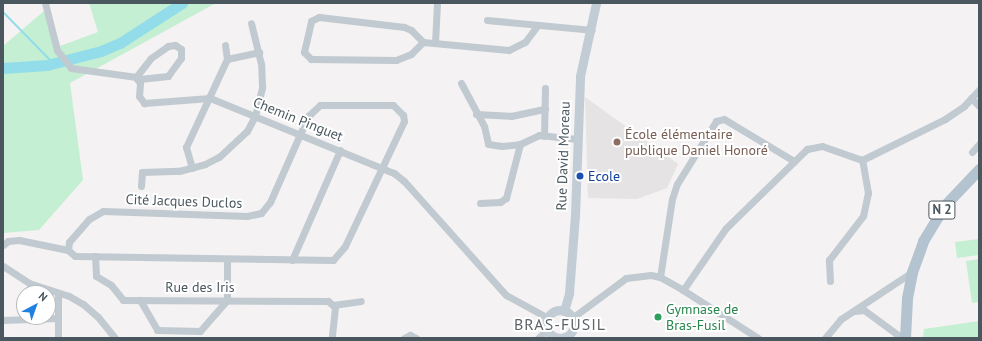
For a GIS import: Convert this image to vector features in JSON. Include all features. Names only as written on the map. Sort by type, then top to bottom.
[{"type":"main road","name":"N 2","points":[[903,338],[907,298],[912,272],[923,241],[934,221],[956,192],[979,169]]},
{"type":"street","points":[[44,3],[52,24],[57,50],[68,66],[76,69],[104,71],[137,78],[168,76],[181,58],[181,49],[175,45],[168,46],[151,58],[137,78]]},
{"type":"street","points":[[435,43],[437,3]]},
{"type":"street","name":"Rue David Moreau","points":[[564,311],[569,293],[575,215],[580,76],[592,30],[596,3]]},
{"type":"street","points":[[423,42],[411,54],[396,60],[314,59],[307,57],[304,52],[311,21],[319,17],[404,27],[411,30],[423,42],[509,50],[525,42],[538,25]]},
{"type":"street","points":[[487,20],[592,30]]},
{"type":"street","points":[[141,186],[142,172],[179,172],[205,164],[228,150],[247,131],[255,116],[262,87],[259,52],[251,23]]},
{"type":"street","points":[[192,168],[186,150],[227,59],[225,45]]},
{"type":"street","points":[[227,59],[259,52]]},
{"type":"street","name":"Chemin Pinguet","points":[[137,78],[140,83],[139,96],[144,103],[210,98],[381,167],[404,181],[506,295],[548,318]]},
{"type":"street","points":[[461,83],[476,114],[484,126],[488,144],[502,146],[520,144],[531,137],[544,136],[577,139]]},
{"type":"street","points":[[544,136],[545,88]]},
{"type":"street","points":[[683,290],[726,228],[808,149],[816,146],[862,160],[945,119],[979,90]]},
{"type":"street","points":[[971,98],[979,106]]},
{"type":"street","name":"Cité Jacques Duclos","points":[[5,242],[19,240],[68,250],[75,256],[327,261],[339,256],[404,121],[401,111],[393,105],[320,105],[308,116],[299,133],[270,202],[261,213],[247,216],[103,211],[89,219],[69,242],[68,250]]},
{"type":"street","points":[[476,114],[511,116],[545,109]]},
{"type":"street","points":[[660,277],[672,199],[677,184],[716,121],[724,119],[794,161]]},
{"type":"street","points":[[480,203],[500,202],[506,198],[520,144]]},
{"type":"street","points":[[972,152],[979,144]]},
{"type":"street","points":[[292,260],[340,150]]},
{"type":"street","points":[[830,281],[829,260],[852,232],[864,211],[868,192],[862,160]]},
{"type":"street","name":"Rue des Iris","points":[[95,256],[95,270],[99,279],[111,285],[121,299],[323,300],[333,305],[339,302],[361,301]]},
{"type":"street","points":[[140,300],[157,330],[196,332],[203,328],[227,300],[227,259]]},
{"type":"street","points":[[3,266],[29,283],[58,293],[87,307],[115,338]]},
{"type":"street","points":[[825,338],[833,326],[912,272]]},
{"type":"street","points":[[572,318],[626,278],[643,275],[660,277],[683,290],[754,337]]},
{"type":"street","points":[[58,293],[58,338]]},
{"type":"street","points":[[332,338],[333,305]]},
{"type":"street","points":[[852,312],[864,310],[903,338]]},
{"type":"street","points":[[564,311],[572,318],[573,330],[561,338],[551,334],[548,329],[548,318],[554,312],[564,311]]},
{"type":"street","points":[[3,320],[58,318]]},
{"type":"street","points":[[538,338],[548,329]]},
{"type":"street","points":[[404,338],[410,335],[416,338]]},
{"type":"shaded area","name":"École élémentaire publique Daniel Honoré","points":[[585,97],[678,164],[667,188],[637,199],[588,198]]},
{"type":"green space","points":[[89,3],[216,3],[70,83],[83,180],[39,230],[3,233],[3,46],[44,11],[60,46],[98,32]]},
{"type":"green space","points":[[979,239],[979,255],[957,258],[955,242]]},
{"type":"green space","points":[[979,259],[979,302],[972,303],[966,261]]},
{"type":"green space","points":[[979,321],[979,338],[923,338],[924,329]]},
{"type":"waterway","points":[[3,68],[47,65],[101,51],[120,43],[182,3]]},
{"type":"waterway","points":[[3,12],[53,63]]},
{"type":"place","name":"École élémentaire publique Daniel Honoré","points":[[617,142]]},
{"type":"place","name":"Ecole","points":[[580,176]]},
{"type":"place","name":"Gymnase de Bras-Fusil","points":[[658,317]]},
{"type":"district","name":"BRAS-FUSIL","points":[[560,324]]}]
